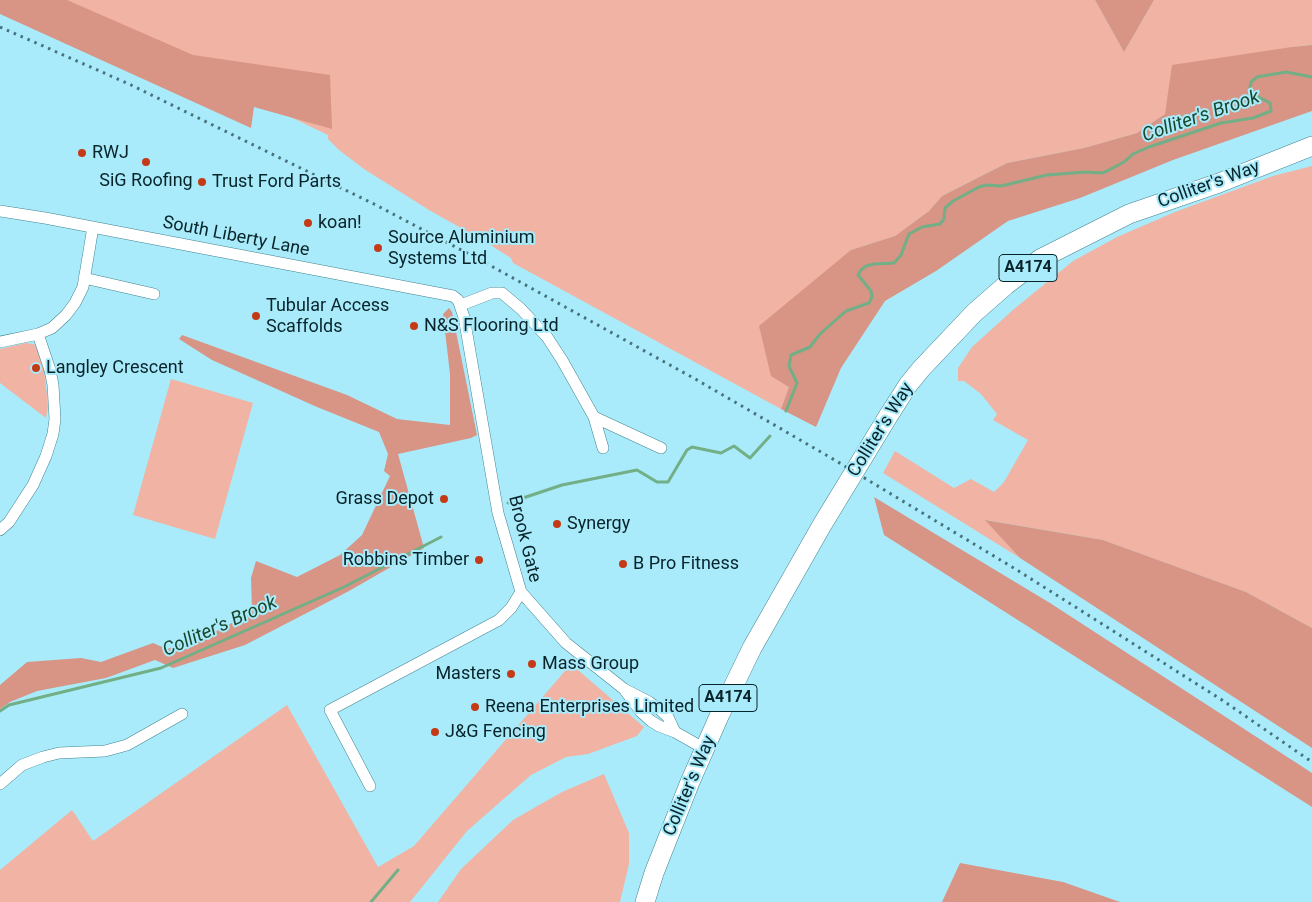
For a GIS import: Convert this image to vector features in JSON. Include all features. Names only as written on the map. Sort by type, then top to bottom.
[{"type":"highway","name":"Colliter's Way","points":[[645,902],[654,873],[690,782],[752,648],[822,525],[887,418],[908,385],[921,369],[974,313],[1040,259],[1129,214],[1219,183],[1312,146]]},
{"type":"street","name":"South Liberty Lane","points":[[0,211],[453,296],[461,305]]},
{"type":"street","points":[[0,342],[38,334],[52,328],[66,315],[75,303],[82,287],[93,228]]},
{"type":"street","points":[[84,278],[154,294]]},
{"type":"street","points":[[461,305],[492,293],[502,293],[521,309],[547,337],[557,352],[594,417],[603,448]]},
{"type":"street","name":"Brook Gate","points":[[370,786],[330,710],[500,620],[522,592],[498,513],[461,305]]},
{"type":"street","points":[[0,530],[9,522],[32,486],[46,456],[53,434],[55,419],[53,385],[38,334]]},
{"type":"street","points":[[594,417],[661,448]]},
{"type":"street","points":[[522,592],[566,643],[624,689],[649,702],[664,713],[675,732],[705,749]]},
{"type":"street","points":[[0,767],[4,781],[22,765],[43,756],[59,753],[104,751],[127,745],[182,714]]},
{"type":"shaded area","points":[[0,0],[67,0],[193,55],[330,75],[332,129],[254,107],[251,128],[0,14]]},
{"type":"shaded area","points":[[48,0],[1095,0],[1124,52],[1154,0],[1312,0],[1312,45],[1292,47],[1165,114],[1137,133],[1084,148],[1007,163],[942,196],[929,211],[895,236],[851,250],[789,387],[781,409],[513,263],[511,258],[364,169],[339,150],[328,139],[328,135]]},
{"type":"shaded area","points":[[1095,0],[1154,0],[1124,52]]},
{"type":"shaded area","points":[[1312,45],[1312,111],[1173,160],[1080,198],[1008,221],[936,271],[885,301],[841,368],[816,427],[781,409],[789,387],[771,376],[759,326],[851,250],[895,236],[929,211],[942,196],[1007,163],[1084,148],[1137,133],[1165,114],[1172,65]]},
{"type":"shaded area","points":[[1312,166],[1312,628],[1246,592],[1103,540],[986,520],[1020,558],[883,473],[895,451],[954,488],[971,479],[994,492],[1004,482],[1028,440],[993,420],[997,414],[981,394],[964,381],[958,381],[958,368],[972,347],[1014,309],[1073,261],[1117,237],[1175,212],[1273,176]]},
{"type":"shaded area","points":[[449,308],[452,312],[477,435],[471,438],[398,454],[424,548],[349,591],[245,645],[173,668],[155,660],[106,678],[37,691],[10,702],[0,709],[0,685],[27,662],[81,658],[101,662],[153,643],[167,649],[222,629],[252,610],[251,578],[256,561],[297,577],[340,555],[362,535],[390,476],[384,471],[388,454],[379,432],[317,407],[212,360],[179,339],[182,335],[347,395],[397,419],[450,425],[450,374],[443,314]]},
{"type":"shaded area","points":[[26,343],[34,344],[36,347],[44,370],[48,405],[46,418],[0,383],[0,349]]},
{"type":"shaded area","points":[[171,379],[253,403],[215,539],[133,515]]},
{"type":"shaded area","points":[[874,497],[1050,603],[1312,773],[1312,807],[884,535]]},
{"type":"shaded area","points":[[985,520],[1103,540],[1246,592],[1312,628],[1312,748],[1020,558]]},
{"type":"shaded area","points":[[571,664],[644,727],[637,736],[588,754],[566,757],[531,775],[467,831],[410,902],[0,902],[0,870],[72,810],[93,841],[287,705],[378,867],[414,846]]},
{"type":"shaded area","points":[[604,774],[629,833],[629,864],[620,902],[438,902],[461,869],[513,820],[562,792]]},
{"type":"shaded area","points":[[960,863],[1063,882],[1120,902],[942,902]]},
{"type":"waterway","name":"Colliter's Brook","points":[[786,411],[797,383],[789,366],[791,355],[810,347],[820,334],[846,311],[869,303],[872,297],[871,291],[858,275],[861,270],[866,266],[874,264],[894,263],[901,255],[909,234],[922,227],[940,224],[944,219],[945,208],[953,201],[986,185],[1001,186],[1047,175],[1086,172],[1102,173],[1124,162],[1133,154],[1149,147],[1221,123],[1253,118],[1271,111],[1270,103],[1253,94],[1250,88],[1251,82],[1257,77],[1286,72],[1312,77]]},
{"type":"waterway","name":"Colliter's Brook","points":[[508,503],[562,485],[637,470],[657,482],[668,482],[687,450],[692,447],[721,453],[734,446],[750,458],[770,436]]},
{"type":"waterway","name":"Colliter's Brook","points":[[0,711],[9,705],[161,668],[344,587],[441,537]]},
{"type":"waterway","points":[[371,902],[398,870]]},
{"type":"railway","points":[[0,27],[129,84],[376,205],[484,262],[697,380],[1017,570],[1222,700],[1312,762]]},
{"type":"place","name":"RWJ","points":[[82,153]]},
{"type":"place","name":"SiG Roofing","points":[[146,162]]},
{"type":"place","name":"Trust Ford Parts","points":[[202,182]]},
{"type":"place","name":"koan!","points":[[308,223]]},
{"type":"place","name":"Source Aluminium Systems Ltd","points":[[378,248]]},
{"type":"place","name":"Tubular Access Scaffolds","points":[[256,316]]},
{"type":"place","name":"N&S Flooring Ltd","points":[[414,326]]},
{"type":"place","name":"Langley Crescent","points":[[36,368]]},
{"type":"place","name":"Grass Depot","points":[[444,499]]},
{"type":"place","name":"Synergy","points":[[557,524]]},
{"type":"place","name":"Robbins Timber","points":[[479,560]]},
{"type":"place","name":"B Pro Fitness","points":[[623,564]]},
{"type":"place","name":"Mass Group","points":[[532,664]]},
{"type":"place","name":"Masters","points":[[511,674]]},
{"type":"place","name":"Reena Enterprises Limited","points":[[475,707]]},
{"type":"place","name":"J&G Fencing","points":[[435,732]]}]
